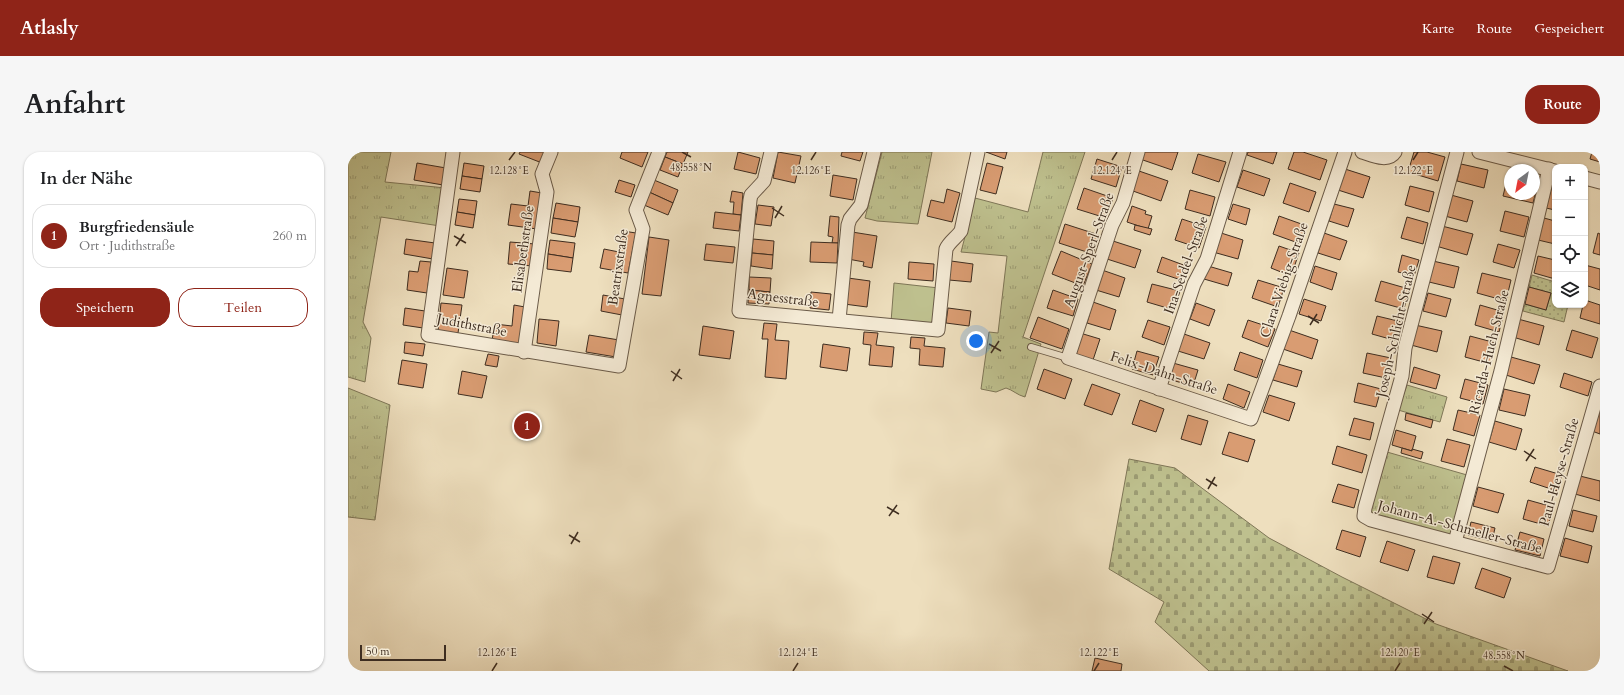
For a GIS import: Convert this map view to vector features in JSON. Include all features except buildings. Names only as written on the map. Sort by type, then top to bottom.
[{"type":"street","name":"Judithstraße","points":[[453,152],[428,335],[524,352],[618,366]]},
{"type":"street","name":"Elisabethstraße","points":[[524,352],[547,192],[542,174],[551,152]]},
{"type":"street","name":"Beatrixstraße","points":[[618,366],[642,229],[636,210],[659,152]]},
{"type":"street","name":"Agnesstraße","points":[[771,152],[764,181],[751,195],[739,311],[938,330],[946,250],[949,244],[961,231],[978,152]]},
{"type":"street","points":[[840,320],[848,225],[850,219],[861,206],[874,152]]},
{"type":"street","name":"August-Sperl-Straße","points":[[1068,358],[1112,225],[1123,203],[1138,152]]},
{"type":"street","name":"Ina-Seidel-Straße","points":[[1159,389],[1194,284],[1207,259],[1240,152]]},
{"type":"street","name":"Clara-Viebig-Straße","points":[[1251,419],[1289,316],[1345,152]]},
{"type":"street","points":[[1362,152],[1385,158],[1393,155],[1395,152]]},
{"type":"street","name":"Joseph-Schlicht-Straße","points":[[1364,516],[1402,376],[1405,348],[1457,152]]},
{"type":"street","points":[[1479,152],[1552,170]]},
{"type":"street","name":"Ricarda-Huch-Straße","points":[[1455,542],[1503,364],[1552,170]]},
{"type":"street","points":[[1588,179],[1600,182]]},
{"type":"street","name":"Felix-Dahn-Straße","points":[[1068,358],[1251,419]]},
{"type":"street","name":"Paul-Heyse-Straße","points":[[1548,567],[1600,386]]},
{"type":"street","name":"Johann-A.-Schmeller-Straße","points":[[1364,516],[1371,520],[1548,567]]},
{"type":"lane","points":[[1031,347],[1068,358]]},
{"type":"green space","points":[[348,152],[391,152],[385,182],[446,188],[440,226],[381,217],[363,322],[371,338],[365,382],[348,377]]},
{"type":"green space","points":[[882,152],[932,152],[918,224],[877,221],[865,218]]},
{"type":"green space","points":[[1043,152],[1085,152],[1023,337],[1041,344],[1025,397],[1006,388],[996,392],[981,389],[989,332],[998,333],[1007,256],[961,252],[975,198],[1028,212]]},
{"type":"green space","points":[[1532,275],[1552,281],[1552,308],[1567,308],[1564,322],[1523,311],[1525,304],[1546,310],[1551,293],[1529,287]]},
{"type":"green space","points":[[894,283],[939,288],[934,321],[931,324],[891,322]]},
{"type":"green space","points":[[1407,385],[1447,397],[1440,422],[1398,410]]},
{"type":"green space","points":[[348,388],[390,405],[375,520],[348,517]]},
{"type":"green space","points":[[1387,452],[1467,475],[1452,533],[1450,535],[1372,513],[1370,509]]},
{"type":"green space","points":[[1129,459],[1175,468],[1269,538],[1342,577],[1436,624],[1568,671],[1209,671],[1155,622],[1164,602],[1109,569]]},
{"type":"place","name":"Burgfriedensäule","points":[[527,426]]}]
